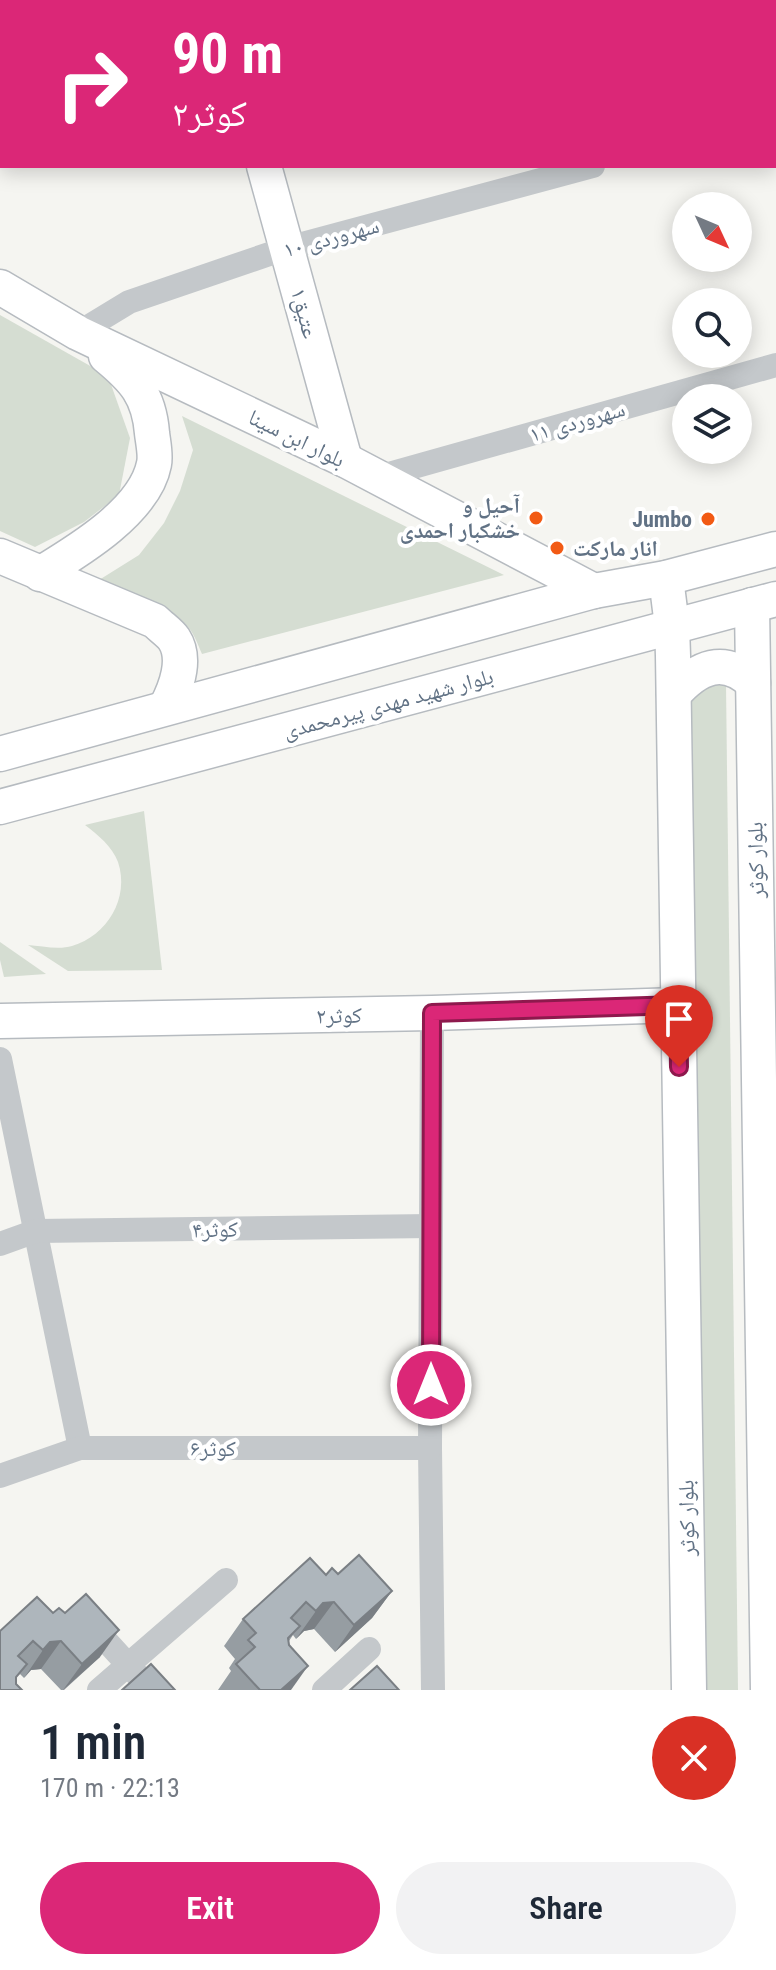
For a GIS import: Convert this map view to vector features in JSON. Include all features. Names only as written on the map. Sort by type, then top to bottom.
[{"type":"main road","name":"عتیق۱","points":[[265,168],[345,460]]},
{"type":"main road","name":"بلوار ابن سینا","points":[[0,287],[78,333],[345,460],[594,591]]},
{"type":"main road","points":[[40,574],[88,545],[137,501],[154,464],[151,425],[144,394],[130,376],[78,333]]},
{"type":"main road","points":[[0,754],[594,591],[666,578],[776,549]]},
{"type":"main road","points":[[0,556],[155,621],[175,640],[180,662],[177,686],[166,707]]},
{"type":"main road","name":"بلوار کوثر","points":[[666,578],[672,626],[674,694],[689,1690]]},
{"type":"main road","name":"بلوار کوثر","points":[[764,602],[753,683],[769,1308],[768,1690]]},
{"type":"main road","name":"بلوار شهید مهدی پیرمحمدی","points":[[0,808],[764,602]]},
{"type":"main road","points":[[674,694],[696,674],[711,667],[728,667],[741,672],[753,683]]},
{"type":"main road","name":"کوثر۲","points":[[0,1021],[678,1005]]},
{"type":"street","name":"سهروردی ۱۰","points":[[78,333],[129,302],[287,248],[586,168]]},
{"type":"street","name":"سهروردی ١١","points":[[378,477],[776,365]]},
{"type":"street","points":[[432,1013],[430,1448],[433,1690]]},
{"type":"street","points":[[0,1059],[80,1448]]},
{"type":"street","name":"کوثر۴","points":[[0,1244],[36,1231],[431,1226]]},
{"type":"street","name":"کوثر۶","points":[[0,1476],[80,1448],[430,1448]]},
{"type":"street","points":[[99,1690],[226,1580]]},
{"type":"street","points":[[74,1605],[151,1690]]},
{"type":"street","points":[[324,1690],[369,1649]]},
{"type":"shaded area","points":[[0,315],[108,376],[130,438],[119,495],[84,522],[35,547],[0,531]]},
{"type":"shaded area","points":[[182,416],[504,575],[202,654],[192,632],[178,618],[99,580],[139,555],[164,523],[180,491],[193,450]]},
{"type":"shaded area","points":[[704,684],[726,684],[738,1690],[707,1690],[688,694]]},
{"type":"shaded area","points":[[144,811],[162,970],[68,971],[28,945],[72,946],[96,934],[105,925],[118,902],[121,876],[112,851],[85,825]]},
{"type":"shaded area","points":[[0,942],[46,974],[4,977]]},
{"type":"building","points":[[359,1555],[392,1591],[354,1625],[334,1602],[323,1603],[316,1611],[306,1602],[291,1618],[300,1626],[288,1638],[289,1645],[308,1666],[281,1690],[260,1690],[236,1664],[255,1647],[248,1640],[256,1633],[243,1619],[310,1558],[326,1575],[332,1568],[338,1574]]},
{"type":"building","points":[[86,1594],[119,1630],[82,1664],[61,1641],[50,1642],[43,1650],[33,1641],[18,1656],[27,1664],[16,1677],[16,1684],[22,1690],[0,1690],[0,1631],[37,1597],[53,1613],[59,1608],[65,1613]]},
{"type":"building","points":[[151,1664],[175,1690],[122,1690]]},
{"type":"building","points":[[377,1666],[399,1690],[350,1690]]},
{"type":"place","name":"آحیل و خشکبار احمدی","points":[[536,518]]},
{"type":"place","name":"Jumbo","points":[[708,519]]},
{"type":"place","name":"انار مارکت","points":[[557,548]]},
{"type":"route","points":[[431,1385],[432,1013],[678,1005],[679,1067]]}]
